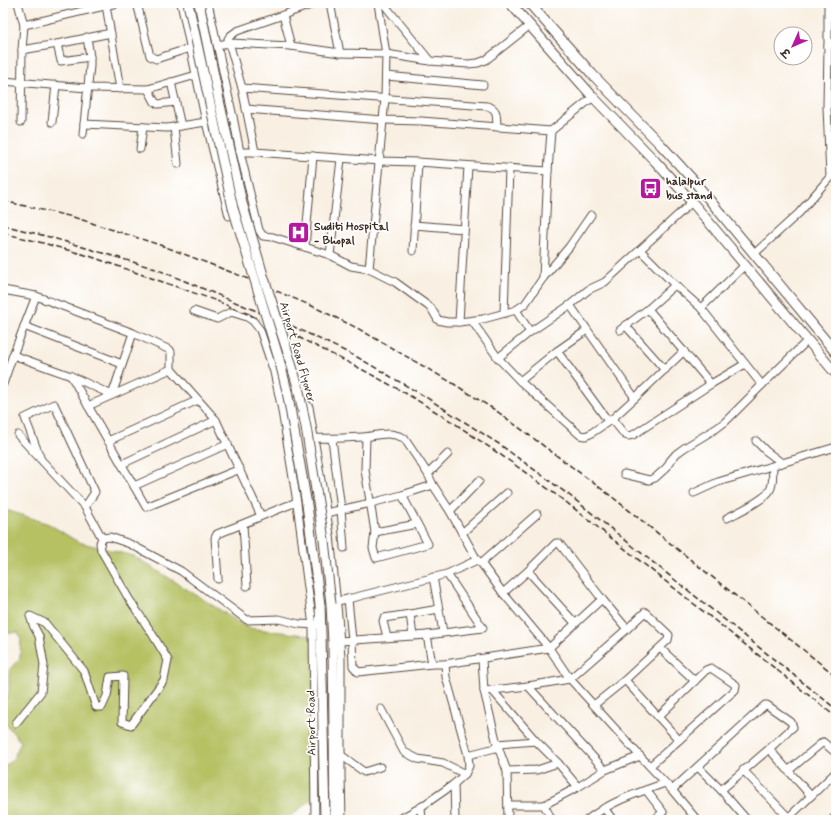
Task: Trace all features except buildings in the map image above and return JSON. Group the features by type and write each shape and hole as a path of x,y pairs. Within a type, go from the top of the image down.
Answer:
{"main road":[{"name":"Airport Road Flyover","path":"188,3 234,208 287,391 307,505 320,605 317,625"},
{"name":"Airport Road Flyover","path":"199,3 242,203 298,387 306,427 334,602 333,643 338,713 335,820"},
{"path":"510,3 593,97 655,161 692,202 836,374"},
{"path":"529,4 592,74 693,180 836,353"},
{"name":"Airport Road","path":"317,625 325,820"}],"street":[{"path":"18,3 24,25 22,50 21,122"},
{"path":"24,25 102,5 117,3"},
{"path":"136,3 150,56 156,58 190,48"},
{"path":"181,3 206,122 229,216"},
{"path":"208,3 240,152 259,230 263,236 274,237 330,255 351,266 369,269 395,282 431,308 438,320 459,322 483,320 516,310 525,304 543,278 569,247 592,215"},
{"path":"255,152 242,88 228,39 237,31 316,3"},
{"path":"330,3 340,53"},
{"path":"369,269 380,161 386,76 386,54 378,3"},
{"path":"383,3 430,62"},
{"path":"754,254 799,213 830,177 827,107 828,3"},
{"path":"102,5 111,33 120,89"},
{"path":"283,15 291,46"},
{"path":"217,45 229,43 291,46 340,53 386,54 430,62 468,64 486,60 529,26"},
{"path":"22,50 111,33"},
{"path":"83,134 90,66 87,38"},
{"path":"828,46 836,40"},
{"path":"58,44 61,62 90,57"},
{"path":"3,81 87,88 148,89 196,75"},
{"path":"386,76 483,85"},
{"path":"171,82 176,102 178,126 178,164"},
{"path":"52,122 56,85"},
{"path":"242,88 487,106 493,107 496,111 497,127"},
{"path":"148,89 155,102 158,104 176,102"},
{"path":"246,109 551,132 593,97"},
{"path":"84,124 167,128 233,117"},
{"path":"140,149 143,127"},
{"path":"543,278 551,132"},
{"path":"240,152 548,171"},
{"path":"305,247 313,156"},
{"path":"330,255 341,159"},
{"path":"413,251 418,162"},
{"path":"459,322 468,166"},
{"path":"504,313 509,168"},
{"path":"498,358 530,332 570,305 588,290 605,282 692,202"},
{"path":"414,225 464,229"},
{"path":"640,250 675,285 701,308 762,385"},
{"path":"701,308 746,265"},
{"path":"665,370 622,328 648,309 675,285"},
{"path":"3,290 36,296 133,333 170,350 172,369 216,420 261,516"},
{"path":"3,384 36,296"},
{"path":"570,305 635,398"},
{"path":"648,309 711,384"},
{"path":"516,310 530,332"},
{"path":"194,311 217,319 231,312 247,317 257,326 262,334 274,372 281,405 317,625 315,820"},
{"path":"472,321 498,358 520,381 580,435 585,436 610,420 684,351"},
{"path":"24,326 122,364"},
{"path":"520,381 557,351 587,330"},
{"path":"112,395 133,333"},
{"path":"624,474 649,480 655,478 667,467 676,454 725,422 808,340"},
{"path":"557,351 610,420 622,433 628,436 633,435 711,384 745,364"},
{"path":"13,355 71,376 112,395"},
{"path":"88,406 172,369"},
{"path":"71,376 146,508 240,470"},
{"path":"108,441 198,400"},
{"path":"281,405 285,401 303,401 309,407 330,535 334,602 341,658 338,713 341,755 342,820"},
{"path":"42,460 25,418 54,404 95,492 85,507"},
{"path":"122,464 216,420"},
{"path":"314,438 332,439 366,437 384,433 398,435 404,438 428,474 433,485 479,561 503,593 549,648 570,679 672,790 697,820"},
{"path":"16,723 41,692 44,665 39,636 30,616 45,623 84,671 96,707 102,707 107,696 110,676 123,676 122,722 131,725 164,680 168,660 128,599 101,550 100,543 102,538 85,507 18,435"},
{"path":"366,437 365,470 375,532 373,548 376,558 428,544 402,495"},
{"path":"332,439 341,509 344,548"},
{"path":"756,441 782,463"},
{"path":"134,486 228,444"},
{"path":"694,493 718,482 836,447"},
{"path":"428,474 448,454"},
{"path":"727,518 754,503 766,494 772,483 774,466"},
{"path":"450,511 479,481"},
{"path":"326,512 371,503 433,485"},
{"path":"462,533 507,493"},
{"path":"218,579 216,536 218,534 297,502"},
{"path":"334,602 446,574 479,561 538,514"},
{"path":"375,532 417,524"},
{"path":"243,525 247,586"},
{"path":"102,538 110,537 130,544 181,571 247,620 279,619 299,624 317,625"},
{"path":"503,593 556,543 559,544 627,629"},
{"path":"528,571 575,623"},
{"path":"340,641 427,635 483,628 446,574"},
{"path":"433,577 443,632"},
{"path":"348,599 352,640 352,666 358,672 445,664 549,648 602,599"},
{"path":"387,637 383,621 384,618 439,609"},
{"path":"484,691 570,679 645,612 670,635 668,640 625,680 594,705"},
{"path":"410,614 413,636"},
{"path":"427,635 432,664"},
{"path":"660,648 695,681"},
{"path":"482,659 484,691 498,745 507,771 508,820"},
{"path":"398,820 421,807 454,784 465,774 469,766 468,755 446,677 445,664"},
{"path":"650,766 735,690 736,685 710,668 706,670 658,717"},
{"path":"625,680 679,740"},
{"path":"528,686 605,770"},
{"path":"492,690 578,787"},
{"path":"672,790 765,705 791,722 793,726 769,749 721,790"},
{"path":"381,709 404,752 418,759 443,763 465,774"},
{"path":"468,755 498,745 536,741"},
{"path":"788,771 823,742 836,753"},
{"path":"769,749 811,796"},
{"path":"341,755 364,772 380,767"},
{"path":"508,804 544,806 605,770 640,756"},
{"path":"507,771 537,770 558,763"},
{"path":"698,767 721,790 747,820"},
{"path":"743,770 788,819 836,772"},
{"path":"454,784 455,820"},
{"path":"587,820 604,808 620,800 665,784"},
{"path":"646,790 663,812 654,820"},
{"path":"544,806 552,820"},
{"path":"421,807 422,820"},
{"path":"604,808 613,820"},
{"path":"832,820 836,816"}],"green space":[{"path":"3,509 49,524 78,542 134,556 248,628 313,636 312,799 286,820 3,820 3,768 13,759 21,742 5,723 3,723 3,701 6,700 9,691 9,670 20,658 21,640 18,632 3,634"}],"railway":[{"path":"3,201 73,217 163,246 241,276 312,306 357,328 454,384 498,412 611,496 836,676"},
{"path":"3,225 53,238 156,269 290,325 357,357 424,396 499,444 569,495 836,709"},
{"path":"3,233 89,256 217,301 259,319"},
{"path":"298,337 407,394 454,423 511,462 566,502 836,717"}],"place":[{"name":"halalpur bus stand","path":"650,188"},
{"name":"Suditi Hospital - Bhopal","path":"299,233"}]}
